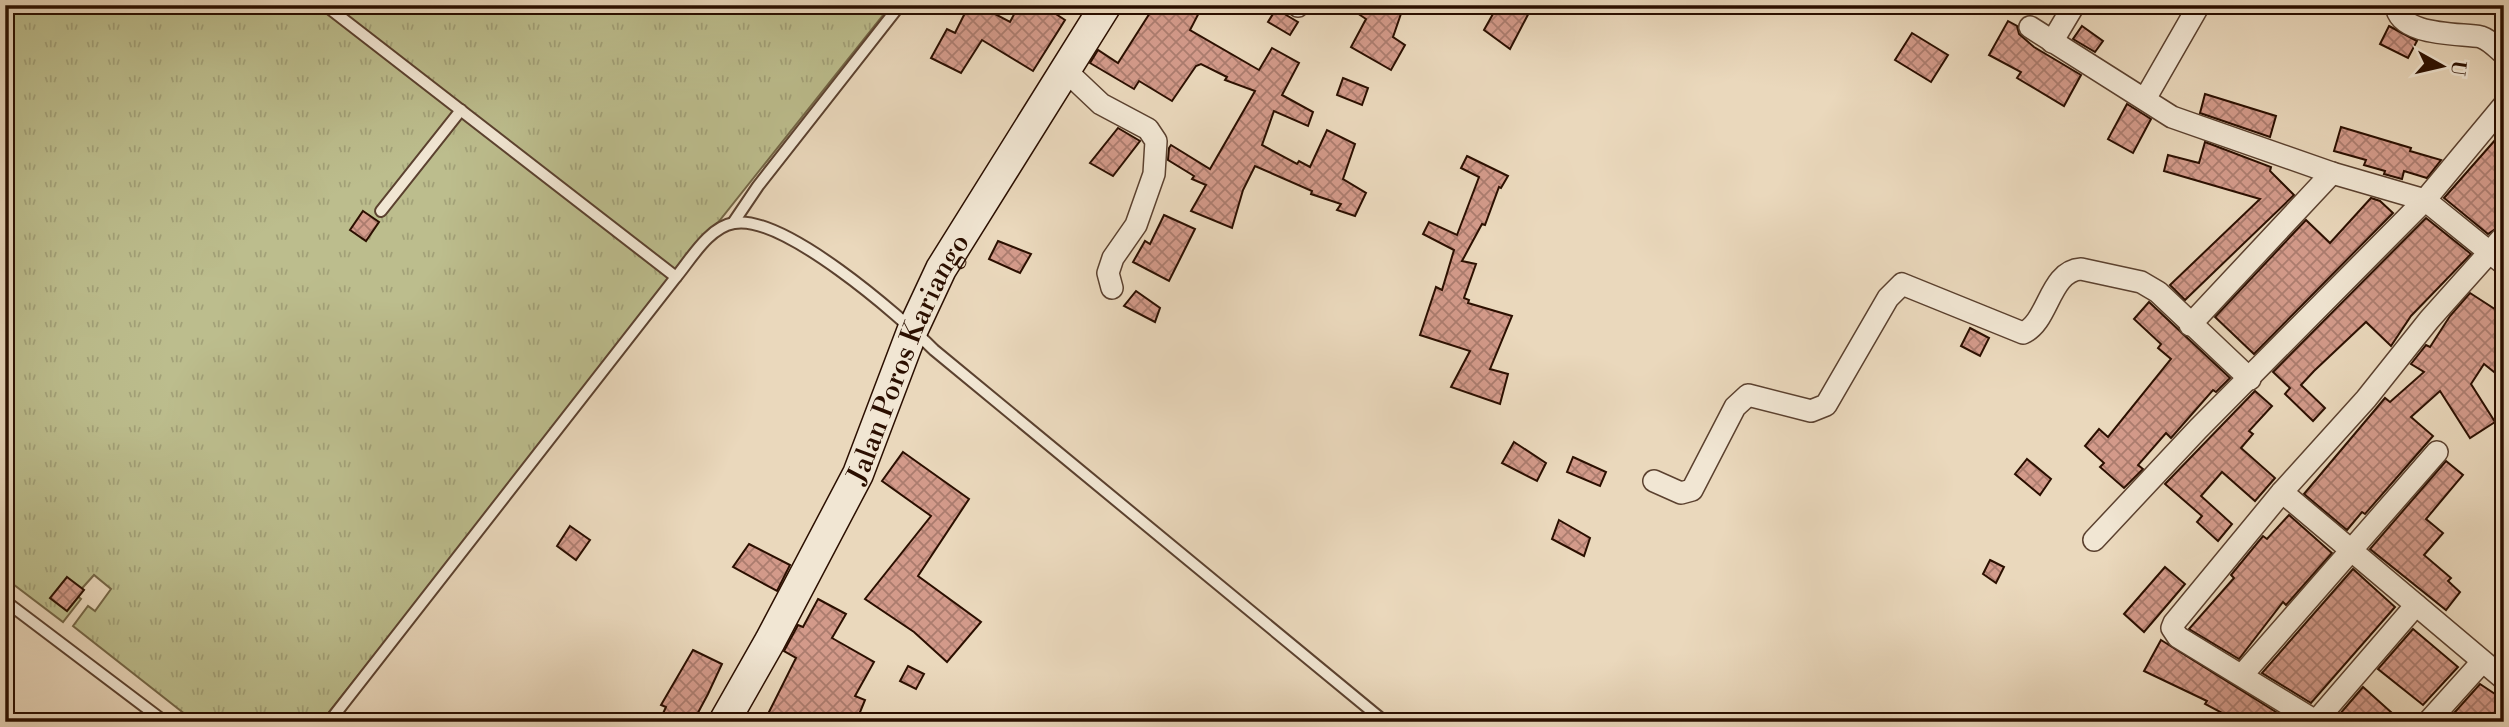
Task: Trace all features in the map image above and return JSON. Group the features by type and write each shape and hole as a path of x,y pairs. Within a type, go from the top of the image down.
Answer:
{"main road":[{"name":"Jalan Poros Kariango","path":"723,722 770,641 858,474 913,329 941,269 1106,5"}],"street":[{"path":"2052,42 2074,5"},
{"path":"2145,99 2199,5"},
{"path":"2396,5 2400,16 2421,28 2439,35 2481,37 2504,54"},
{"path":"2030,27 2172,117 2332,173 2425,200 2496,258"},
{"path":"1065,70 1101,104 1148,128 1156,141 1154,174 1136,225 1112,258 1108,273 1112,288"},
{"path":"2094,540 2425,200 2504,105"},
{"path":"2190,325 2332,173"},
{"path":"2416,605 2316,722 2290,714 2243,674 2178,637 2173,626 2282,492 2496,258 2504,236"},
{"path":"1654,481 1681,494 1692,490 1735,407 1748,395 1811,411 1826,405 1898,285 1909,285 2022,333 2031,328 2067,273 2081,269 2148,286 2250,379"},
{"path":"2243,674 2437,452"},
{"path":"2282,492 2504,679"},
{"path":"2428,722 2482,662"}],"lane":[{"path":"325,5 676,277"},
{"path":"329,722 676,277 712,234 733,223 758,186 900,5"},
{"path":"381,211 461,110"},
{"path":"733,223 758,224 786,235 827,262 913,329 934,350 1385,722"},
{"path":"5,601 165,722"}],"green space":[{"path":"5,5 891,5 321,722 195,722 73,626 88,606 95,611 111,589 94,575 76,595 81,599 63,622 5,578"}],"building":[{"path":"969,5 978,5 1010,22 1019,5 1042,5 1065,20 1033,71 982,40 961,73 931,58 947,29 955,33"},
{"path":"1155,5 1203,5 1190,30 1259,70 1272,48 1299,63 1282,95 1313,112 1308,126 1274,111 1262,145 1297,164 1299,161 1310,167 1327,130 1355,144 1343,179 1366,193 1355,216 1337,210 1341,204 1311,194 1312,191 1255,166 1243,190 1232,228 1191,211 1206,185 1192,179 1194,176 1168,160 1169,148 1171,145 1210,169 1255,91 1225,80 1227,77 1201,64 1196,66 1172,101 1139,81 1134,89 1090,63 1098,50 1118,63"},
{"path":"1345,5 1404,5 1393,37 1405,45 1391,70 1351,47 1366,19"},
{"path":"1498,5 1533,5 1510,49 1484,30"},
{"path":"1276,9 1298,22 1290,35 1268,22"},
{"path":"2008,21 2017,26 2019,34 2034,47 2081,75 2064,106 2017,78 2021,72 1989,55"},
{"path":"2082,26 2103,41 2095,52 2073,39"},
{"path":"2389,26 2417,41 2408,58 2380,44"},
{"path":"1912,33 1948,55 1931,82 1895,60"},
{"path":"1343,78 1368,88 1362,105 1337,95"},
{"path":"2205,94 2276,116 2270,137 2200,113"},
{"path":"2127,104 2151,119 2133,153 2108,139"},
{"path":"2341,127 2441,160 2427,178 2404,171 2402,179 2384,174 2385,171 2364,165 2366,160 2334,151"},
{"path":"1118,128 1140,141 1113,176 1090,163"},
{"path":"2504,130 2504,223 2488,234 2444,198"},
{"path":"2205,142 2271,167 2270,171 2294,195 2185,300 2170,285 2260,199 2164,171 2168,155 2199,163"},
{"path":"1467,156 1508,176 1501,188 1499,187 1485,225 1482,224 1462,261 1476,264 1464,298 1469,300 1468,303 1512,316 1490,369 1508,374 1500,404 1451,387 1470,351 1420,335 1436,287 1442,290 1454,250 1423,234 1429,222 1457,235 1479,177 1461,168"},
{"path":"2371,198 2380,201 2393,213 2254,354 2215,317 2306,220 2330,243"},
{"path":"363,211 379,222 366,241 350,230"},
{"path":"1164,215 1195,229 1169,281 1133,262 1145,241 1150,244"},
{"path":"2426,218 2471,254 2411,316 2391,346 2366,322 2314,371 2301,385 2325,408 2313,421 2285,394 2290,388 2273,372"},
{"path":"998,241 1031,254 1020,273 989,259"},
{"path":"1136,291 1160,308 1155,322 1124,306"},
{"path":"2470,293 2504,315 2504,380 2484,364 2471,384 2495,422 2470,438 2440,391 2411,417 2433,436 2365,514 2362,512 2347,530 2304,494 2385,398 2390,402 2424,372 2411,364 2426,345 2430,347 2450,316"},
{"path":"2149,302 2230,378 2216,392 2213,390 2171,438 2166,433 2138,465 2143,469 2124,488 2100,467 2104,463 2085,446 2099,429 2108,437 2171,359 2158,348 2161,344 2134,319"},
{"path":"1970,328 1989,338 1980,356 1961,346"},
{"path":"2255,391 2272,406 2249,431 2253,434 2241,448 2275,478 2255,501 2222,472 2201,496 2232,524 2218,541 2197,522 2202,516 2165,484"},
{"path":"1514,442 1546,463 1537,481 1502,463"},
{"path":"903,452 969,499 918,576 981,622 947,662 914,632 865,599 931,516 882,481"},
{"path":"1573,457 1606,472 1600,486 1567,472"},
{"path":"2027,459 2051,479 2040,495 2015,474"},
{"path":"2446,461 2463,475 2426,519 2443,533 2424,555 2451,578 2448,581 2460,592 2446,610 2370,549"},
{"path":"2289,515 2332,553 2286,605 2283,602 2239,659 2189,629 2234,578 2231,575 2263,536 2267,539"},
{"path":"1559,520 1590,538 1584,556 1552,539"},
{"path":"570,526 590,540 576,560 557,546"},
{"path":"749,544 790,565 777,591 733,567"},
{"path":"1990,560 2004,567 1996,583 1983,574"},
{"path":"2165,567 2185,584 2144,632 2124,614"},
{"path":"2353,569 2395,607 2311,703 2262,673"},
{"path":"67,577 84,590 67,611 50,598"},
{"path":"818,599 846,614 832,638 874,662 855,696 865,700 856,722 764,722 796,658 784,651 798,625 803,627"},
{"path":"2413,629 2458,667 2423,705 2378,669"},
{"path":"2161,640 2276,712 2271,722 2239,722 2205,704 2207,701 2144,671"},
{"path":"693,650 722,664 708,694 693,722 659,722 666,707 661,705"},
{"path":"908,666 924,674 916,689 900,681"},
{"path":"2480,684 2504,700 2504,722 2446,722"},
{"path":"2363,687 2402,722 2333,722"}]}
